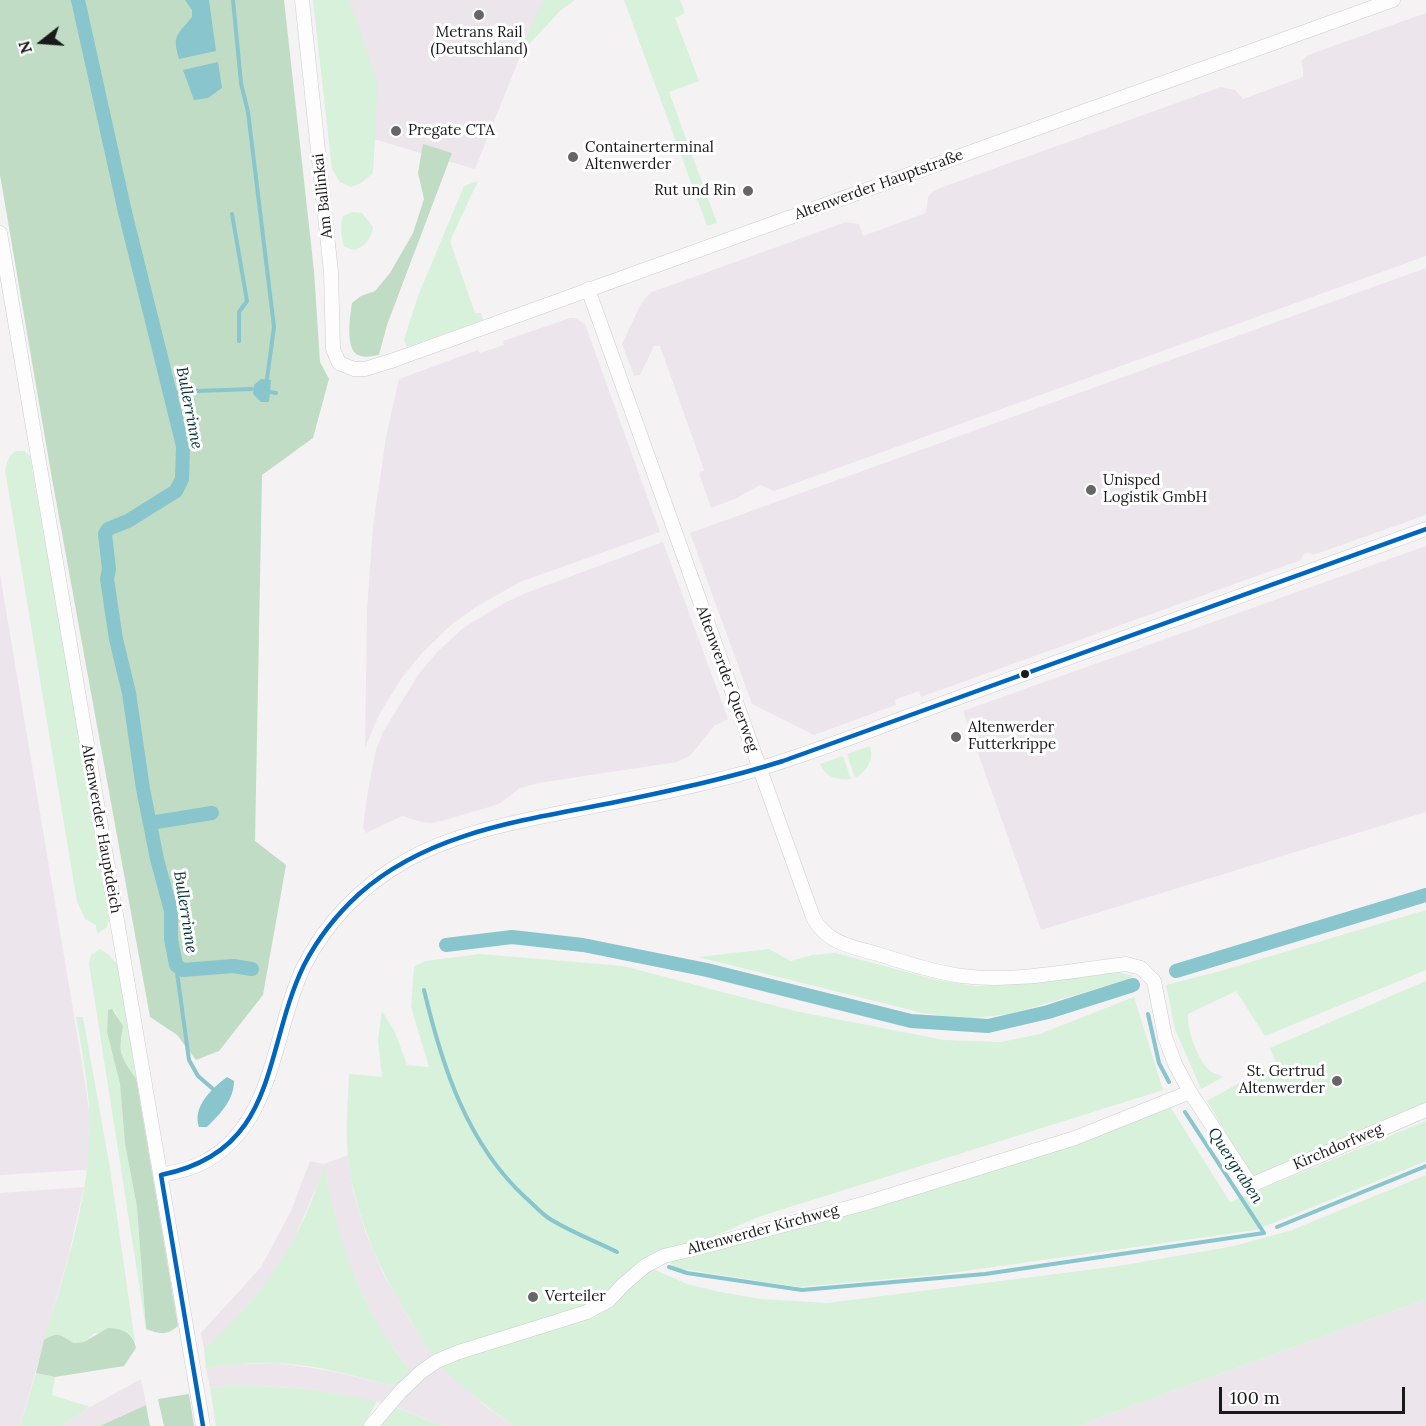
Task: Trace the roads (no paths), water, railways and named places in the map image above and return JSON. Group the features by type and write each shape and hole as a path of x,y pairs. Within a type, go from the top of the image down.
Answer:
{"street":[{"name":"Am Ballinkai","path":"302,0 331,272 333,349 336,359 343,366 365,369"},
{"name":"Altenwerder Hauptstraße","path":"365,369 1393,0"},
{"name":"Altenwerder Hauptdeich","path":"0,232 203,1426"},
{"name":"Altenwerder Querweg","path":"588,289 813,917 827,935 839,942 933,971 961,976 1020,977 1126,964 1141,968 1154,981 1170,1052 1190,1092 1251,1185"},
{"path":"161,1175 193,1167 214,1156 230,1143 248,1121 264,1086 300,976 324,934 349,903 369,885 418,855 471,834 759,768 1426,529"},
{"name":"Altenwerder Kirchweg","path":"371,1426 400,1392 421,1372 437,1361 587,1312 609,1300 638,1272 664,1256 866,1203 1075,1138 1190,1092"},
{"name":"Kirchdorfweg","path":"1251,1185 1426,1110"}],"water":[{"path":"185,0 209,0 216,51 179,59 177,36 192,17 192,10"},
{"path":"218,62 222,88 208,98 194,100 183,70"},
{"path":"261,379 271,380 269,402 261,402 253,394 254,385"},
{"path":"227,1077 234,1081 229,1100 207,1127 199,1127 198,1112 201,1105 210,1092"}],"waterway":[{"name":"Bullerrinne","path":"78,0 125,212 183,446 182,479 176,491 128,521 108,529 105,534 109,569 107,579 116,639 129,693 143,789 157,859 171,911 171,939 176,965 183,970 233,966 252,969"},
{"path":"233,0 241,83 248,112 274,327 267,379"},
{"path":"232,214 247,301 239,312 239,341"},
{"path":"169,392 252,389"},
{"path":"270,392 276,393"},
{"name":"Bullerrinne","path":"150,823 212,813"},
{"path":"1176,971 1426,895"},
{"path":"446,945 512,937 583,945 707,970 911,1021 988,1026 1048,1012 1133,985"},
{"path":"176,965 189,1060 198,1076 213,1089"},
{"path":"424,990 439,1047 460,1102 473,1128 505,1177 547,1217 617,1252"},
{"name":"Quergraben","path":"1148,1014 1159,1063 1169,1082"},
{"path":"669,1267 687,1273 802,1290 985,1274 1264,1233 1185,1112"},
{"path":"1277,1227 1426,1166"}],"place":[{"name":"Metrans Rail (Deutschland)","path":"479,15"},
{"name":"Pregate CTA","path":"396,131"},
{"name":"Containerterminal Altenwerder","path":"573,157"},
{"name":"Rut und Rin","path":"748,191"},
{"name":"Unisped Logistik GmbH","path":"1091,490"},
{"name":"Altenwerder Futterkrippe","path":"956,737"},
{"name":"St. Gertrud Altenwerder","path":"1337,1081"},
{"name":"Verteiler","path":"533,1297"}]}
